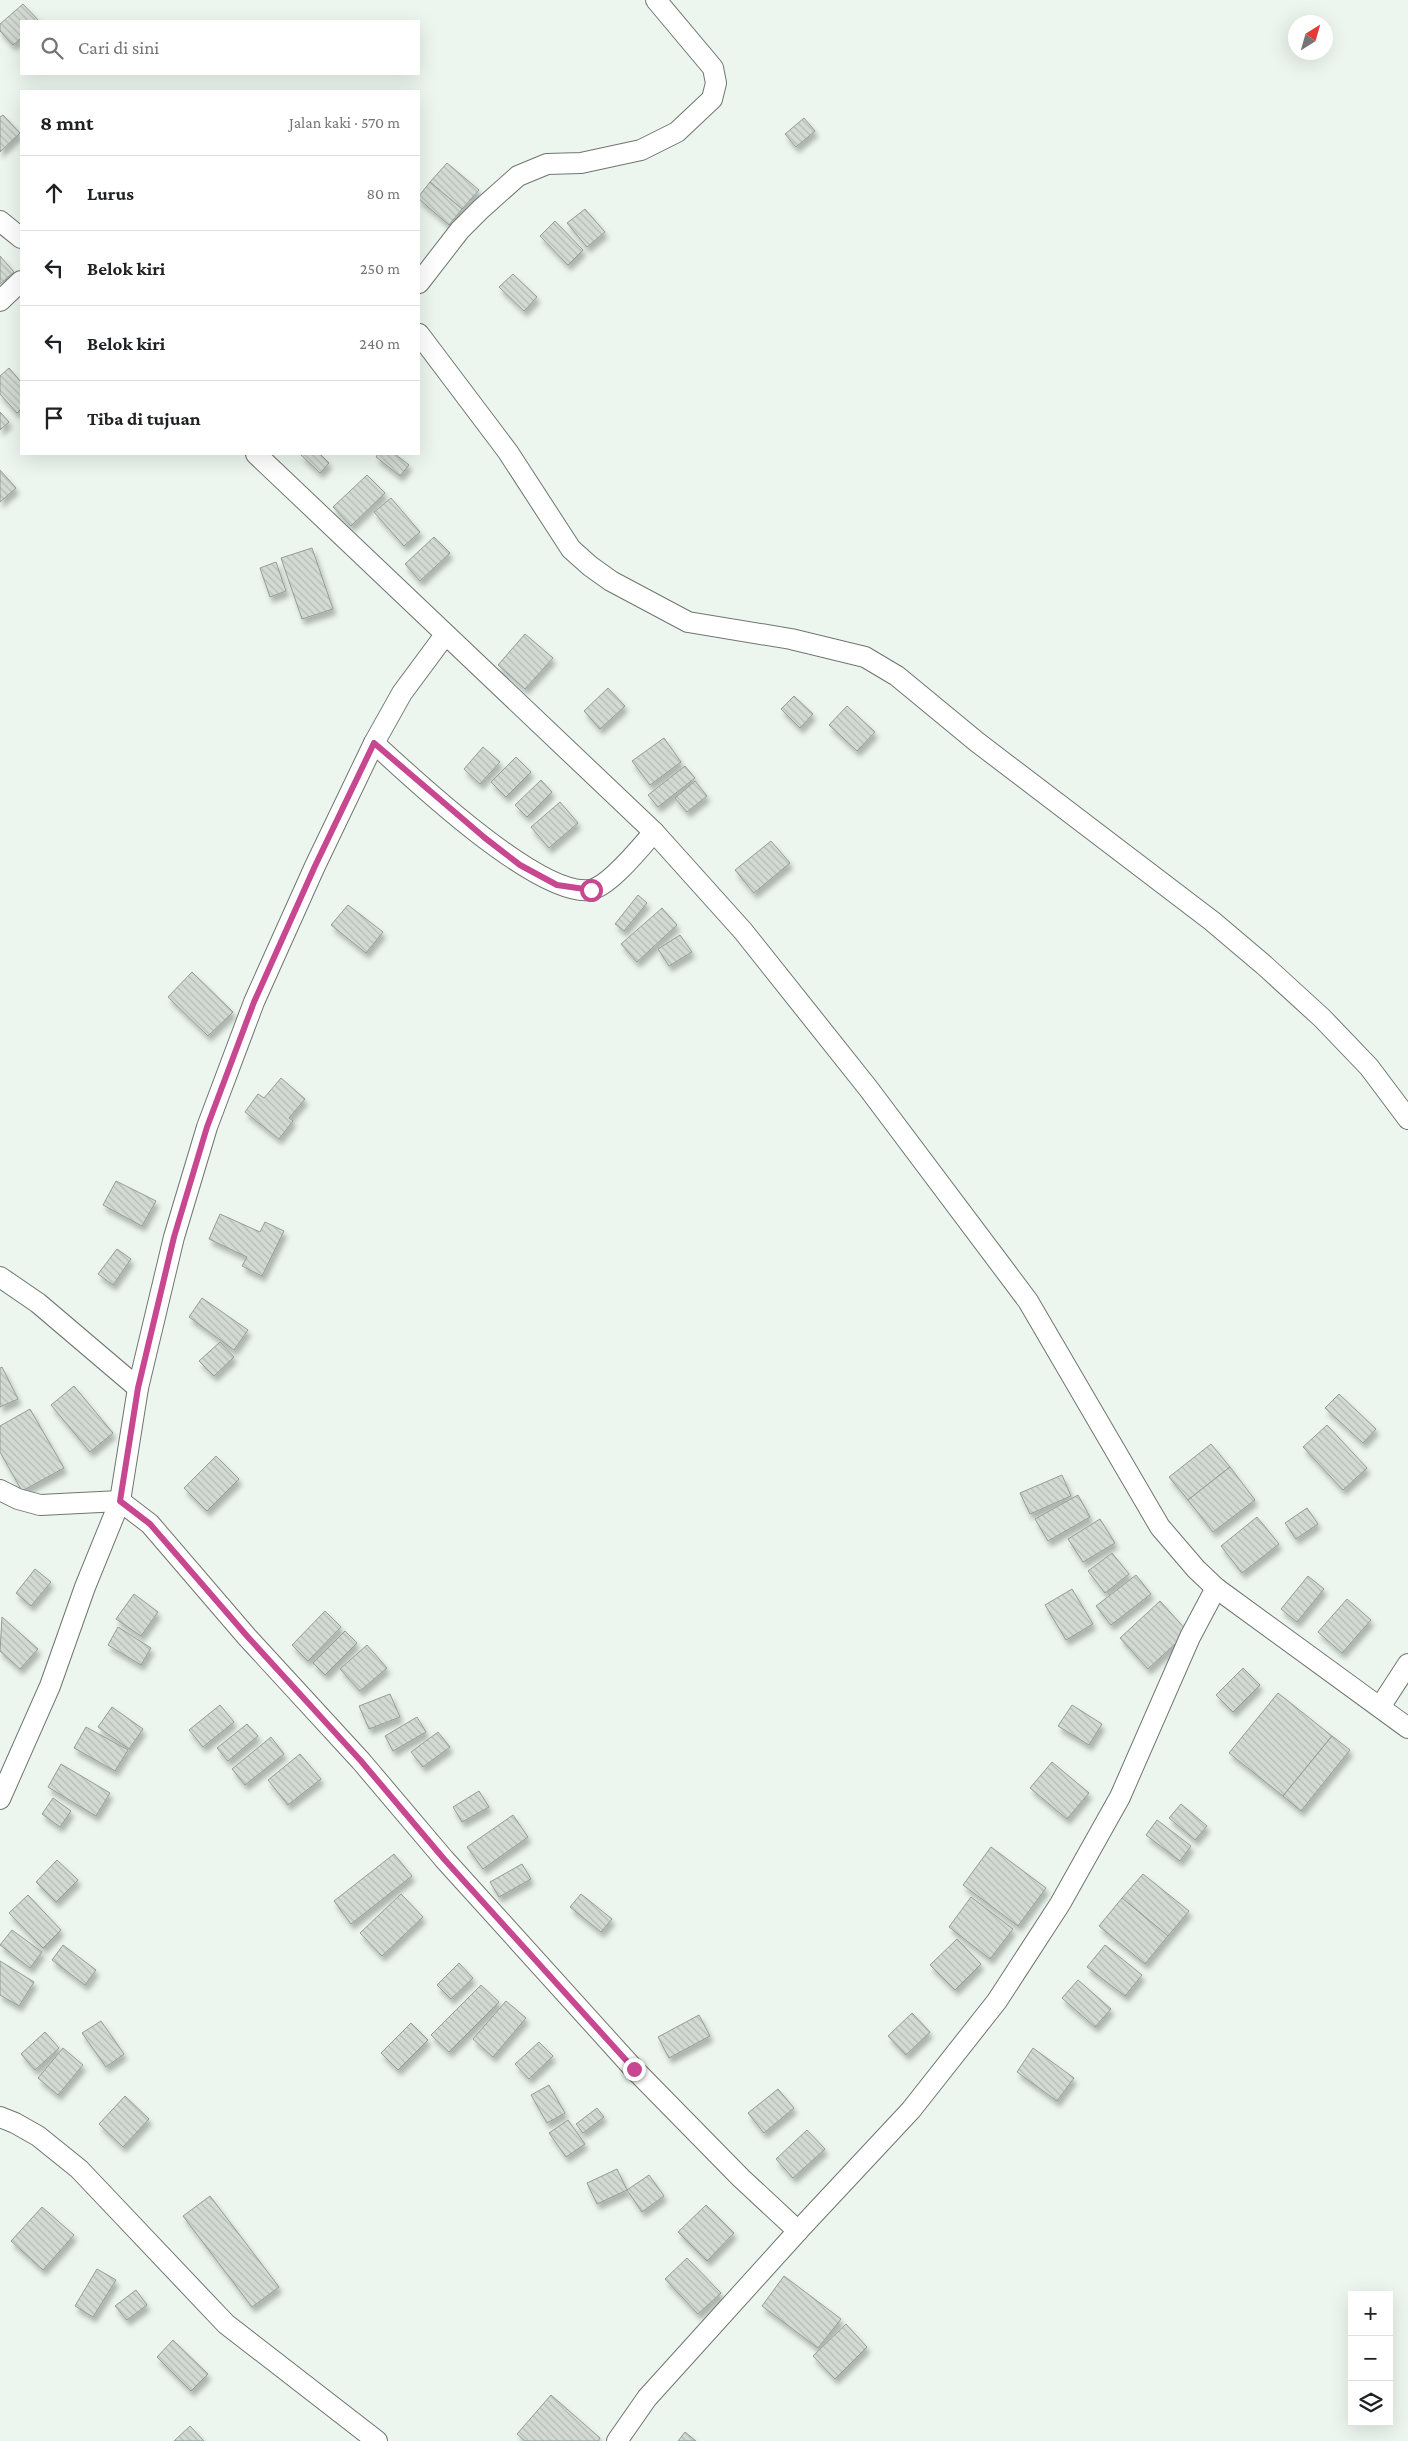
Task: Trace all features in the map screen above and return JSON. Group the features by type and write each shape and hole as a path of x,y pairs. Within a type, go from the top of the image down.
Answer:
{"street":[{"path":"420,282 460,230 518,176 547,164 582,163 641,150 677,132 712,99 716,83 713,68 656,0"},
{"path":"0,221 20,237"},
{"path":"0,301 20,283"},
{"path":"420,335 508,452 571,549 590,566 611,581 688,622 791,639 865,657 897,676 977,742 1212,921 1264,965 1322,1018 1369,1067 1408,1119"},
{"path":"257,455 654,832 707,888 743,931 954,1200 1028,1301 1160,1526 1216,1588 1408,1728"},
{"path":"0,1799 50,1686 85,1587 120,1501 138,1388 174,1237 207,1127 254,1002 315,866 374,743 402,693 445,635"},
{"path":"374,743 485,838 520,865 557,885 591,890 615,875 654,832"},
{"path":"0,1277 38,1304 138,1388"},
{"path":"0,1490 18,1500 40,1505 120,1501 150,1524 247,1636 361,1761 444,1859 634,2069 741,2178 798,2231"},
{"path":"617,2441 648,2398 798,2231 911,2110 997,2000 1060,1904 1120,1798 1190,1637 1216,1588"},
{"path":"1380,1707 1408,1664"},
{"path":"0,2117 16,2123 38,2136 79,2169 226,2324 377,2441"}],"building":[{"path":"23,4 38,20 20,20 20,39 13,45 0,31 0,24"},
{"path":"3,115 20,133 0,152 0,117"},
{"path":"804,118 815,131 796,147 785,134"},
{"path":"447,163 479,190 462,209 430,182"},
{"path":"430,182 462,209 449,225 420,200 420,195"},
{"path":"585,209 605,232 587,247 567,223"},
{"path":"555,221 583,250 568,265 540,236"},
{"path":"0,256 14,272 0,284"},
{"path":"513,274 537,297 524,311 499,287"},
{"path":"9,368 20,381 20,410 17,413 0,394 0,376"},
{"path":"0,412 9,422 0,430"},
{"path":"301,455 321,455 329,463 320,473"},
{"path":"377,455 396,455 409,465 400,476 376,457"},
{"path":"0,470 16,488 0,502"},
{"path":"367,475 385,493 351,526 333,507"},
{"path":"391,498 420,532 404,546 374,512"},
{"path":"434,537 450,553 420,581 405,564"},
{"path":"312,548 333,609 302,619 281,558"},
{"path":"276,562 286,591 270,597 260,568"},
{"path":"525,634 553,658 525,689 498,665"},
{"path":"608,688 625,706 600,729 584,711"},
{"path":"794,696 813,714 800,728 781,709"},
{"path":"847,706 875,732 857,751 829,725"},
{"path":"664,738 681,762 650,785 632,761"},
{"path":"483,747 500,762 480,784 464,769"},
{"path":"516,757 531,772 506,797 491,782"},
{"path":"685,766 695,778 658,807 648,795"},
{"path":"541,780 552,792 527,817 515,805"},
{"path":"695,781 707,796 687,812 675,798"},
{"path":"560,802 578,823 549,848 531,827"},
{"path":"771,841 790,863 754,893 735,870"},
{"path":"638,895 647,903 624,931 615,924"},
{"path":"348,905 383,932 366,953 331,925"},
{"path":"662,908 677,925 637,962 621,944"},
{"path":"680,935 692,952 669,966 658,949"},
{"path":"192,972 233,1012 208,1036 168,997"},
{"path":"281,1078 305,1099 289,1118 293,1121 279,1139 245,1112 258,1094 264,1098"},
{"path":"116,1181 156,1201 142,1226 103,1205"},
{"path":"220,1214 260,1232 265,1222 284,1231 262,1276 242,1266 247,1257 209,1239"},
{"path":"117,1249 131,1259 113,1285 98,1274"},
{"path":"202,1298 248,1330 234,1350 189,1317"},
{"path":"220,1342 234,1357 214,1376 199,1361"},
{"path":"2,1367 18,1399 0,1407 0,1368"},
{"path":"74,1386 113,1433 90,1452 51,1405"},
{"path":"1339,1394 1376,1429 1363,1443 1325,1408"},
{"path":"30,1409 64,1468 22,1491 0,1452 0,1426"},
{"path":"1327,1425 1367,1468 1343,1490 1303,1447"},
{"path":"1211,1444 1230,1467 1188,1500 1169,1477"},
{"path":"216,1456 239,1479 207,1511 184,1488"},
{"path":"1230,1467 1255,1500 1213,1532 1188,1500"},
{"path":"1062,1475 1071,1496 1030,1514 1020,1493"},
{"path":"1078,1495 1090,1517 1048,1541 1035,1519"},
{"path":"1307,1508 1318,1524 1296,1539 1285,1523"},
{"path":"1257,1517 1279,1544 1242,1573 1221,1546"},
{"path":"1100,1519 1115,1543 1083,1562 1068,1539"},
{"path":"1112,1553 1129,1574 1105,1593 1088,1571"},
{"path":"35,1569 51,1582 31,1606 16,1593"},
{"path":"1136,1575 1151,1594 1111,1625 1096,1606"},
{"path":"1308,1576 1324,1589 1297,1622 1281,1609"},
{"path":"1072,1589 1093,1624 1066,1640 1045,1605"},
{"path":"134,1594 158,1612 141,1636 116,1619"},
{"path":"1347,1599 1371,1620 1342,1653 1318,1632"},
{"path":"1160,1601 1188,1632 1148,1669 1120,1638"},
{"path":"325,1611 341,1627 308,1661 292,1645"},
{"path":"2,1617 38,1649 20,1669 0,1651"},
{"path":"118,1627 151,1648 141,1665 108,1645"},
{"path":"345,1631 357,1643 325,1675 313,1663"},
{"path":"367,1645 387,1668 360,1691 340,1669"},
{"path":"1243,1668 1260,1685 1233,1712 1216,1695"},
{"path":"1278,1693 1332,1736 1283,1796 1229,1753"},
{"path":"390,1694 400,1717 369,1729 359,1706"},
{"path":"220,1705 234,1722 203,1747 189,1730"},
{"path":"1072,1705 1102,1724 1089,1745 1058,1726"},
{"path":"112,1707 143,1729 129,1749 98,1727"},
{"path":"417,1717 426,1732 393,1751 385,1736"},
{"path":"247,1724 258,1736 228,1761 217,1748"},
{"path":"86,1727 128,1750 115,1771 74,1748"},
{"path":"438,1732 450,1747 423,1767 411,1752"},
{"path":"1332,1736 1350,1750 1301,1811 1283,1796"},
{"path":"271,1737 284,1754 245,1785 232,1769"},
{"path":"300,1754 321,1779 288,1805 268,1780"},
{"path":"1052,1762 1089,1793 1067,1819 1030,1788"},
{"path":"61,1764 110,1793 96,1816 48,1787"},
{"path":"479,1791 489,1807 462,1822 453,1807"},
{"path":"53,1798 71,1811 60,1827 42,1814"},
{"path":"1181,1804 1207,1826 1195,1840 1169,1818"},
{"path":"513,1815 528,1837 483,1869 467,1847"},
{"path":"1157,1820 1191,1846 1180,1861 1146,1835"},
{"path":"991,1847 1046,1888 1018,1926 963,1885"},
{"path":"394,1854 412,1876 351,1924 334,1901"},
{"path":"57,1860 78,1880 56,1902 36,1882"},
{"path":"522,1864 531,1879 499,1897 490,1882"},
{"path":"1143,1874 1189,1911 1168,1936 1122,1898"},
{"path":"401,1894 423,1917 382,1956 360,1933"},
{"path":"581,1894 612,1919 601,1932 570,1907"},
{"path":"28,1895 61,1930 43,1948 9,1913"},
{"path":"971,1897 1013,1929 990,1959 949,1927"},
{"path":"1122,1898 1168,1936 1145,1964 1099,1926"},
{"path":"12,1930 42,1952 30,1968 0,1945"},
{"path":"957,1939 981,1964 955,1990 930,1965"},
{"path":"63,1945 96,1970 85,1985 52,1960"},
{"path":"1105,1945 1142,1975 1125,1996 1087,1967"},
{"path":"0,1961 34,1982 19,2006 0,1995"},
{"path":"459,1963 473,1978 451,1999 437,1985"},
{"path":"1078,1980 1111,2009 1095,2027 1062,1998"},
{"path":"481,1985 499,2002 449,2052 431,2035"},
{"path":"506,2001 526,2018 493,2057 473,2039"},
{"path":"912,2013 930,2032 906,2055 888,2036"},
{"path":"699,2015 710,2036 669,2058 658,2037"},
{"path":"101,2021 124,2054 106,2067 82,2033"},
{"path":"411,2023 428,2040 398,2070 381,2053"},
{"path":"45,2032 59,2048 35,2070 21,2054"},
{"path":"539,2042 553,2056 529,2079 515,2064"},
{"path":"63,2048 83,2065 58,2095 38,2078"},
{"path":"1033,2048 1074,2078 1057,2101 1017,2072"},
{"path":"549,2085 565,2113 547,2123 531,2095"},
{"path":"778,2089 794,2108 764,2133 748,2113"},
{"path":"125,2096 149,2119 123,2147 99,2124"},
{"path":"597,2108 604,2117 583,2133 576,2124"},
{"path":"568,2120 585,2144 566,2157 549,2133"},
{"path":"807,2130 825,2149 793,2178 776,2159"},
{"path":"617,2169 627,2190 597,2204 587,2183"},
{"path":"649,2175 664,2196 642,2212 627,2190"},
{"path":"210,2196 279,2287 252,2307 183,2216"},
{"path":"706,2205 734,2233 707,2261 678,2232"},
{"path":"42,2207 74,2235 43,2270 11,2241"},
{"path":"687,2258 721,2293 698,2314 665,2279"},
{"path":"97,2269 116,2280 93,2317 75,2306"},
{"path":"784,2276 841,2319 818,2348 762,2306"},
{"path":"136,2290 147,2305 127,2320 115,2306"},
{"path":"846,2324 867,2347 835,2379 813,2356"},
{"path":"173,2340 208,2374 191,2391 157,2357"},
{"path":"551,2395 600,2438 598,2441 525,2441 517,2434"},
{"path":"190,2426 204,2441 174,2441"},
{"path":"685,2432 696,2441 678,2441"}],"route":[{"path":"591,890 557,885 520,865 485,838 374,743 342,807 254,1002 207,1127 174,1237 138,1388 120,1501 138,1512 150,1524 247,1636 361,1761 444,1859 634,2069"}]}
